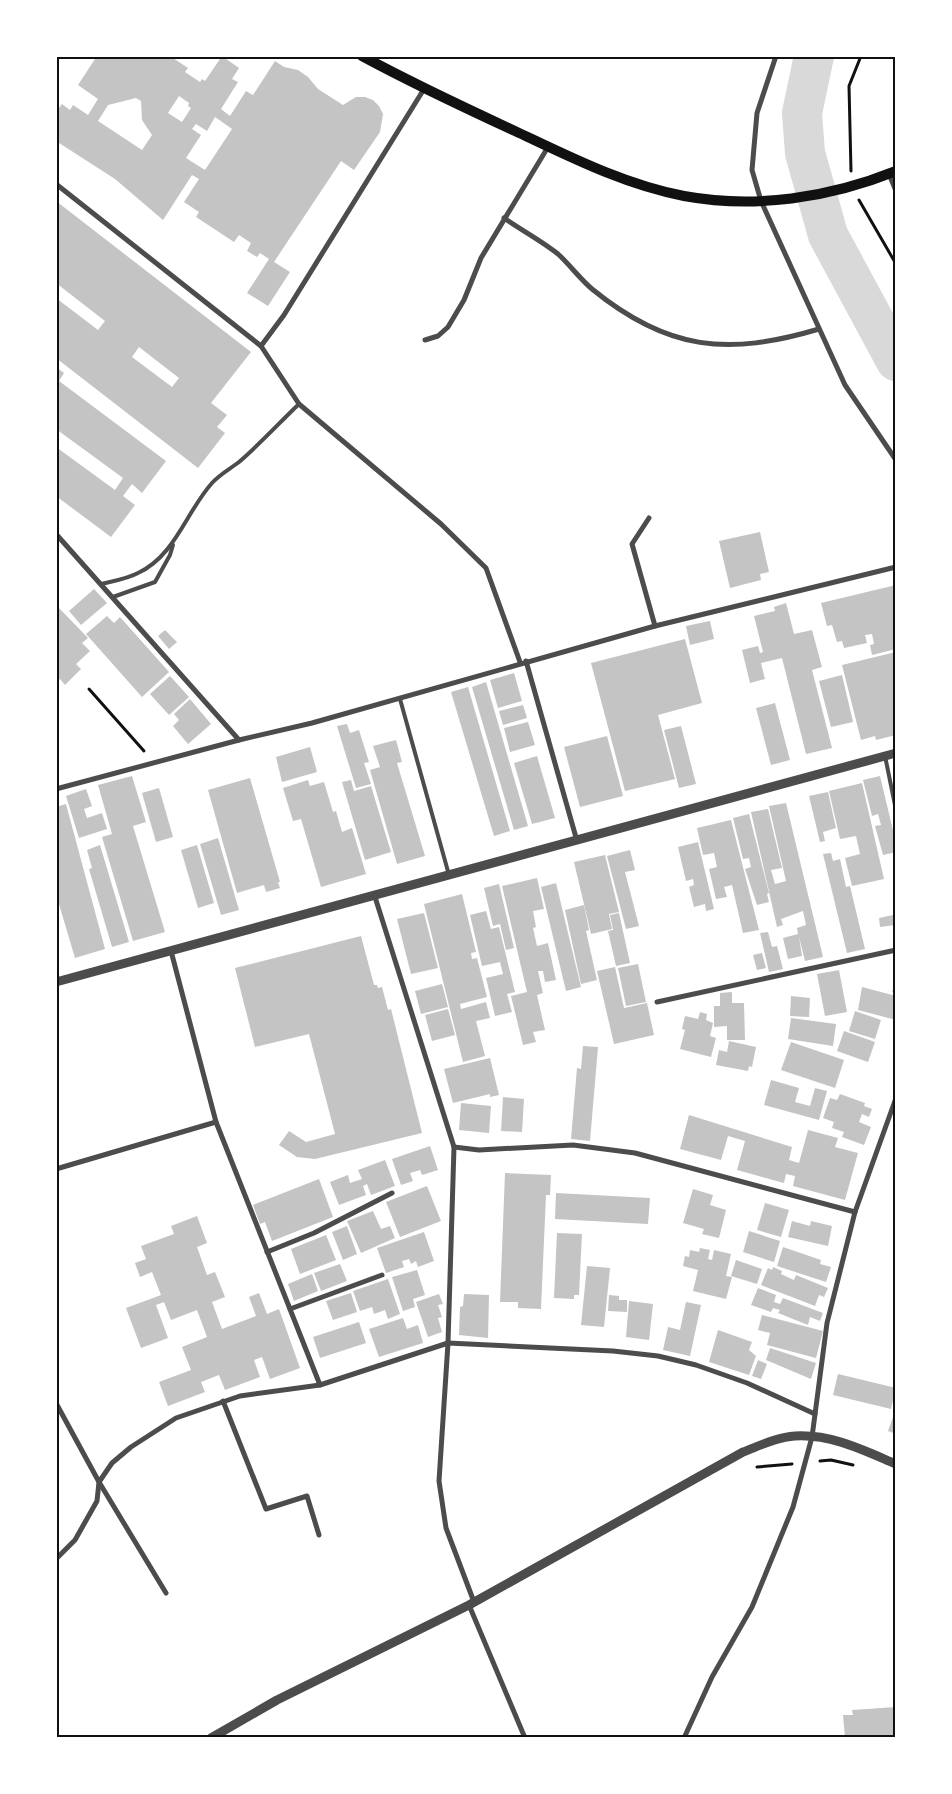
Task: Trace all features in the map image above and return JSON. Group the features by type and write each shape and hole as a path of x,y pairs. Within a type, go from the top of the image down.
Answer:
{"main road":[{"path":"362,56 424,89 548,147 600,170 659,190 717,201 783,200 851,186 892,173"}],"street":[{"path":"776,56 756,113 752,170 761,201 845,385 896,460"},
{"path":"261,346 284,315 424,89"},
{"path":"425,340 438,336 448,327 464,300 481,258 548,147"},
{"path":"892,173 896,190"},
{"path":"56,184 261,346 299,404 441,524 486,568 520,662"},
{"path":"504,218 557,254 592,289 620,309 648,327 678,339 735,346 759,344 819,329"},
{"path":"649,518 632,544 655,626"},
{"path":"56,534 239,740"},
{"path":"56,789 239,740 312,723 400,699 520,662 655,626 896,567"},
{"path":"526,661 577,841"},
{"path":"56,982 375,897 896,753"},
{"path":"375,897 454,1147 448,1343 439,1481 446,1528 472,1604 525,1738"},
{"path":"656,1002 896,950"},
{"path":"171,951 216,1122 320,1385"},
{"path":"684,1738 712,1677 752,1607 793,1507 812,1437 827,1323 855,1212 896,1098"},
{"path":"56,1169 216,1122"},
{"path":"454,1147 478,1150 573,1145 635,1153 855,1212"},
{"path":"267,1252 314,1233 392,1193"},
{"path":"290,1309 382,1275"},
{"path":"56,1559 75,1540 97,1501 99,1482 112,1463 131,1447 176,1418 240,1396 320,1385 448,1343 613,1351 658,1356 696,1365 747,1383 815,1414"},
{"path":"222,1402 266,1510 307,1496 319,1535"},
{"path":"56,1403 99,1482 166,1593"},
{"path":"211,1738 277,1700 472,1604 743,1452 777,1439 794,1436 812,1437 835,1439 896,1464"}],"lane":[{"path":"113,596 155,582 170,555 174,542 199,500 224,471 237,463 299,404"},
{"path":"102,584 138,573 149,567 174,542"},
{"path":"400,699 450,876"},
{"path":"885,756 896,810"}],"path":[{"path":"861,56 850,86 851,186 896,264"},
{"path":"89,689 144,750 147,758"},
{"path":"757,1467 805,1464 831,1460 860,1466"}],"building":[{"path":"97,56 170,56 188,68 185,72 200,82 202,79 205,81 222,56 239,68 232,79 238,82 221,109 230,116 246,91 253,95 275,61 284,67 298,70 308,77 318,89 343,105 356,97 365,97 373,100 383,114 380,132 354,170 341,161 274,262 290,272 268,306 247,293 269,259 260,253 257,257 247,251 251,243 239,235 234,242 196,217 199,212 184,202 199,179 192,175 163,220 115,179 56,141 56,112 62,104 70,110 73,105 88,115 98,99 78,85","holes":["179,96 189,103 188,106 191,108 182,122 168,113","136,98 141,101 142,120 152,135 142,150 98,121 108,105","215,117 232,129 205,170 186,158 201,135 192,129 196,124 207,131"]},
{"path":"56,201 251,352 211,403 227,415 217,427 225,433 198,468 56,358 56,298 98,330 105,321 56,283","holes":["139,347 179,378 172,387 132,357"]},
{"path":"56,367 64,373 59,381 166,461 142,493 132,484 123,496 135,505 111,537 56,496 56,447 115,490 123,478 56,429"},
{"path":"760,532 769,572 760,574 761,580 730,588 719,541"},
{"path":"896,585 896,649 872,655 870,645 874,644 872,634 865,635 867,643 844,648 842,641 837,642 832,625 827,626 821,603"},
{"path":"94,589 107,603 81,625 69,611"},
{"path":"786,603 794,634 812,630 822,667 812,670 832,748 806,754 782,658 761,663 765,679 750,683 742,650 758,646 760,653 763,652 754,616 775,611 774,607"},
{"path":"58,607 88,638 82,643 90,651 76,664 81,669 65,685 60,679 56,682"},
{"path":"107,616 114,623 120,617 169,672 142,697 86,634"},
{"path":"710,621 714,639 690,645 686,626"},
{"path":"165,630 177,642 169,649 158,636"},
{"path":"685,639 702,703 658,715 675,779 625,791 591,663"},
{"path":"896,652 896,735 876,740 875,736 861,740 842,665"},
{"path":"514,673 522,701 498,708 490,680"},
{"path":"842,675 853,722 831,727 819,681"},
{"path":"170,676 189,697 169,715 150,694"},
{"path":"486,682 528,826 514,830 472,687"},
{"path":"468,687 510,831 494,836 451,692"},
{"path":"190,699 211,724 188,744 173,726 179,720 174,714"},
{"path":"775,703 790,760 771,765 756,708"},
{"path":"523,705 527,718 503,725 499,711"},
{"path":"528,722 535,745 510,752 504,728"},
{"path":"347,724 350,733 359,730 369,762 364,763 371,784 356,788 337,726"},
{"path":"681,726 696,784 679,788 664,730"},
{"path":"607,736 623,796 580,807 564,747"},
{"path":"396,740 402,762 397,763 425,856 397,864 370,770 380,767 373,746"},
{"path":"310,747 317,772 282,782 276,757"},
{"path":"537,756 555,818 532,824 514,763"},
{"path":"132,776 146,822 133,826 165,932 133,941 102,837 112,834 98,785"},
{"path":"880,776 896,843 896,852 883,855 875,826 881,825 878,814 872,816 863,780"},
{"path":"250,778 280,882 278,882 280,888 266,892 264,885 237,893 208,790"},
{"path":"308,780 310,786 324,782 333,812 336,811 342,832 352,828 366,874 321,887 301,819 293,821 283,788"},
{"path":"351,780 354,791 371,786 391,852 365,860 342,782"},
{"path":"862,783 884,879 852,886 845,858 860,854 856,836 840,839 829,791"},
{"path":"159,788 173,837 156,842 142,793"},
{"path":"86,789 92,806 84,809 87,818 102,813 107,829 79,838 66,796"},
{"path":"828,792 836,828 823,832 825,841 820,842 809,796"},
{"path":"786,803 823,957 805,961 799,937 802,956 788,959 783,938 798,934 797,928 806,925 803,911 781,919 783,925 777,927 751,812 768,809 782,868 771,870 775,884 786,881 769,806"},
{"path":"66,804 105,949 75,958 56,894 56,807"},
{"path":"749,814 769,893 767,894 769,902 757,905 745,869 751,867 749,858 743,859 733,818"},
{"path":"731,820 759,930 743,933 732,885 724,887 727,897 716,899 709,869 717,867 714,853 703,855 697,828"},
{"path":"218,838 239,910 221,915 200,844"},
{"path":"698,842 714,909 706,911 705,904 694,907 689,887 694,885 693,879 686,881 678,847"},
{"path":"100,845 129,942 112,947 89,869 92,868 87,850"},
{"path":"197,845 214,903 198,908 181,850"},
{"path":"630,850 635,870 625,872 639,926 626,929 607,856"},
{"path":"831,853 833,861 840,859 846,887 850,886 865,949 847,953 823,854"},
{"path":"605,855 619,912 609,914 612,929 591,934 574,862"},
{"path":"537,878 544,909 533,911 536,927 533,928 537,946 548,943 556,980 545,982 543,971 538,971 543,993 537,995 545,1030 533,1032 536,1042 523,1045 511,996 527,992 502,886"},
{"path":"556,883 581,987 566,991 541,887"},
{"path":"499,884 514,948 506,950 500,924 493,926 484,888"},
{"path":"462,894 476,952 471,953 472,959 477,958 487,997 460,1004 461,1009 486,1002 490,1018 476,1021 485,1056 463,1062 424,904"},
{"path":"584,905 589,930 586,931 597,980 581,984 565,910"},
{"path":"486,911 491,929 499,927 515,992 507,994 512,1012 495,1016 486,978 503,974 500,962 482,966 470,915"},
{"path":"424,913 438,968 411,974 397,919"},
{"path":"619,913 630,963 616,966 608,931 613,930 610,915"},
{"path":"893,915 895,925 880,927 879,918"},
{"path":"768,932 772,947 777,946 783,969 769,972 760,933"},
{"path":"361,936 374,985 377,985 378,988 382,987 388,1010 391,1009 422,1133 315,1159 297,1157 279,1145 289,1131 306,1142 335,1134 309,1034 255,1047 235,968"},
{"path":"762,953 766,968 757,970 753,955"},
{"path":"638,964 646,1002 626,1006 618,968"},
{"path":"615,967 624,1008 647,1003 654,1035 614,1044 597,971"},
{"path":"839,970 847,1012 825,1016 817,974"},
{"path":"896,981 896,993 892,992"},
{"path":"442,984 448,1007 421,1014 415,991"},
{"path":"862,987 896,996 896,1020 858,1010"},
{"path":"732,992 732,1003 744,1003 745,1040 727,1040 727,1026 714,1027 714,1006 720,1006 720,993"},
{"path":"791,996 810,998 809,1017 790,1016"},
{"path":"448,1009 455,1035 432,1041 425,1015"},
{"path":"855,1011 881,1020 875,1039 849,1031"},
{"path":"700,1012 707,1014 706,1020 713,1023 710,1036 716,1038 711,1057 680,1049 685,1030 682,1029 685,1016 698,1019"},
{"path":"791,1018 836,1024 833,1046 788,1039"},
{"path":"844,1031 875,1042 868,1062 837,1051"},
{"path":"729,1041 756,1047 752,1067 749,1066 748,1071 716,1065 719,1050 727,1052"},
{"path":"791,1042 844,1060 835,1088 781,1070"},
{"path":"583,1046 598,1047 590,1141 571,1139 577,1068 581,1069"},
{"path":"490,1058 499,1095 490,1097 490,1094 453,1103 444,1069"},
{"path":"771,1080 799,1088 795,1102 810,1106 815,1088 827,1091 819,1120 764,1105"},
{"path":"840,1094 865,1103 864,1106 872,1109 869,1117 862,1114 859,1122 871,1127 864,1145 842,1137 844,1132 832,1128 834,1122 823,1118 830,1098 837,1100"},
{"path":"503,1097 524,1099 522,1132 501,1131"},
{"path":"461,1103 491,1106 489,1133 459,1130"},
{"path":"689,1115 792,1147 789,1160 799,1163 808,1130 838,1138 835,1147 858,1153 845,1200 793,1186 795,1176 786,1174 784,1183 737,1170 745,1141 728,1136 721,1160 680,1149"},
{"path":"430,1146 438,1170 422,1175 420,1170 410,1173 413,1181 401,1185 392,1159"},
{"path":"385,1160 395,1186 371,1195 367,1184 363,1186 366,1195 339,1205 330,1182 348,1175 350,1183 362,1179 358,1170"},
{"path":"505,1173 551,1175 550,1195 546,1195 541,1309 518,1308 518,1302 500,1302"},
{"path":"319,1179 333,1217 272,1241 265,1222 260,1224 253,1205"},
{"path":"427,1186 441,1221 400,1237 386,1202"},
{"path":"693,1189 713,1195 710,1205 726,1210 719,1238 702,1234 704,1229 683,1223"},
{"path":"556,1193 650,1198 648,1224 555,1219"},
{"path":"765,1203 789,1210 781,1237 757,1230"},
{"path":"373,1211 381,1229 390,1226 395,1238 361,1253 347,1221"},
{"path":"197,1216 207,1243 197,1247 207,1275 215,1272 225,1297 212,1302 222,1329 256,1316 249,1297 259,1293 267,1314 279,1309 300,1368 270,1379 262,1357 254,1360 260,1377 225,1390 219,1375 201,1382 205,1392 168,1406 159,1382 191,1370 182,1347 207,1337 197,1310 171,1320 164,1302 156,1305 168,1338 141,1348 126,1308 161,1295 152,1272 140,1277 135,1263 146,1259 141,1246 174,1234 171,1226"},
{"path":"792,1221 810,1226 811,1221 832,1226 828,1246 788,1237"},
{"path":"347,1226 357,1254 343,1260 332,1232"},
{"path":"749,1231 780,1241 774,1262 743,1252"},
{"path":"424,1232 434,1261 418,1267 416,1261 411,1264 409,1259 402,1261 404,1267 386,1273 377,1248"},
{"path":"557,1233 582,1234 579,1295 574,1295 574,1299 554,1298"},
{"path":"326,1235 336,1260 300,1274 291,1249"},
{"path":"783,1247 821,1260 820,1264 831,1267 826,1282 777,1266"},
{"path":"700,1248 710,1250 708,1259 712,1260 714,1250 731,1254 726,1276 732,1277 726,1299 693,1291 698,1270 683,1266 685,1256 689,1257 690,1250 699,1252"},
{"path":"736,1260 762,1269 757,1284 731,1276"},
{"path":"340,1264 347,1281 321,1291 314,1273"},
{"path":"587,1266 610,1268 604,1327 581,1325"},
{"path":"773,1267 782,1271 781,1274 794,1280 796,1275 828,1288 824,1297 819,1295 815,1306 761,1285 768,1268 772,1270"},
{"path":"417,1270 425,1295 413,1299 415,1307 403,1311 392,1277"},
{"path":"312,1274 318,1291 294,1301 288,1284"},
{"path":"388,1279 400,1314 388,1319 385,1310 374,1314 372,1307 360,1311 353,1291"},
{"path":"758,1288 776,1295 774,1302 780,1304 783,1298 823,1313 820,1321 810,1317 808,1325 778,1313 780,1310 773,1308 771,1312 751,1305"},
{"path":"351,1293 357,1312 333,1320 326,1301"},
{"path":"439,1294 443,1304 438,1305 442,1317 438,1318 442,1332 428,1337 416,1302"},
{"path":"464,1294 489,1295 488,1338 459,1335 460,1307 463,1306"},
{"path":"609,1295 619,1296 619,1300 627,1300 627,1312 608,1311"},
{"path":"629,1301 653,1304 649,1340 626,1337"},
{"path":"686,1302 701,1305 690,1356 663,1350 668,1327 680,1330"},
{"path":"762,1315 823,1331 816,1358 767,1345 770,1333 758,1330"},
{"path":"403,1318 407,1329 418,1325 423,1343 379,1357 369,1329"},
{"path":"359,1322 366,1343 320,1358 313,1337"},
{"path":"718,1330 752,1342 749,1350 756,1356 749,1375 709,1362"},
{"path":"770,1348 816,1363 811,1379 766,1360"},
{"path":"758,1360 767,1364 761,1379 752,1376"},
{"path":"838,1374 896,1388 891,1409 833,1395"},
{"path":"893,1417 896,1418 896,1434 888,1431"},
{"path":"896,1707 896,1738 845,1738 843,1715 853,1715 852,1710"}],"waterway":[{"path":"814,56 802,113 805,153 828,235 896,361"}]}
